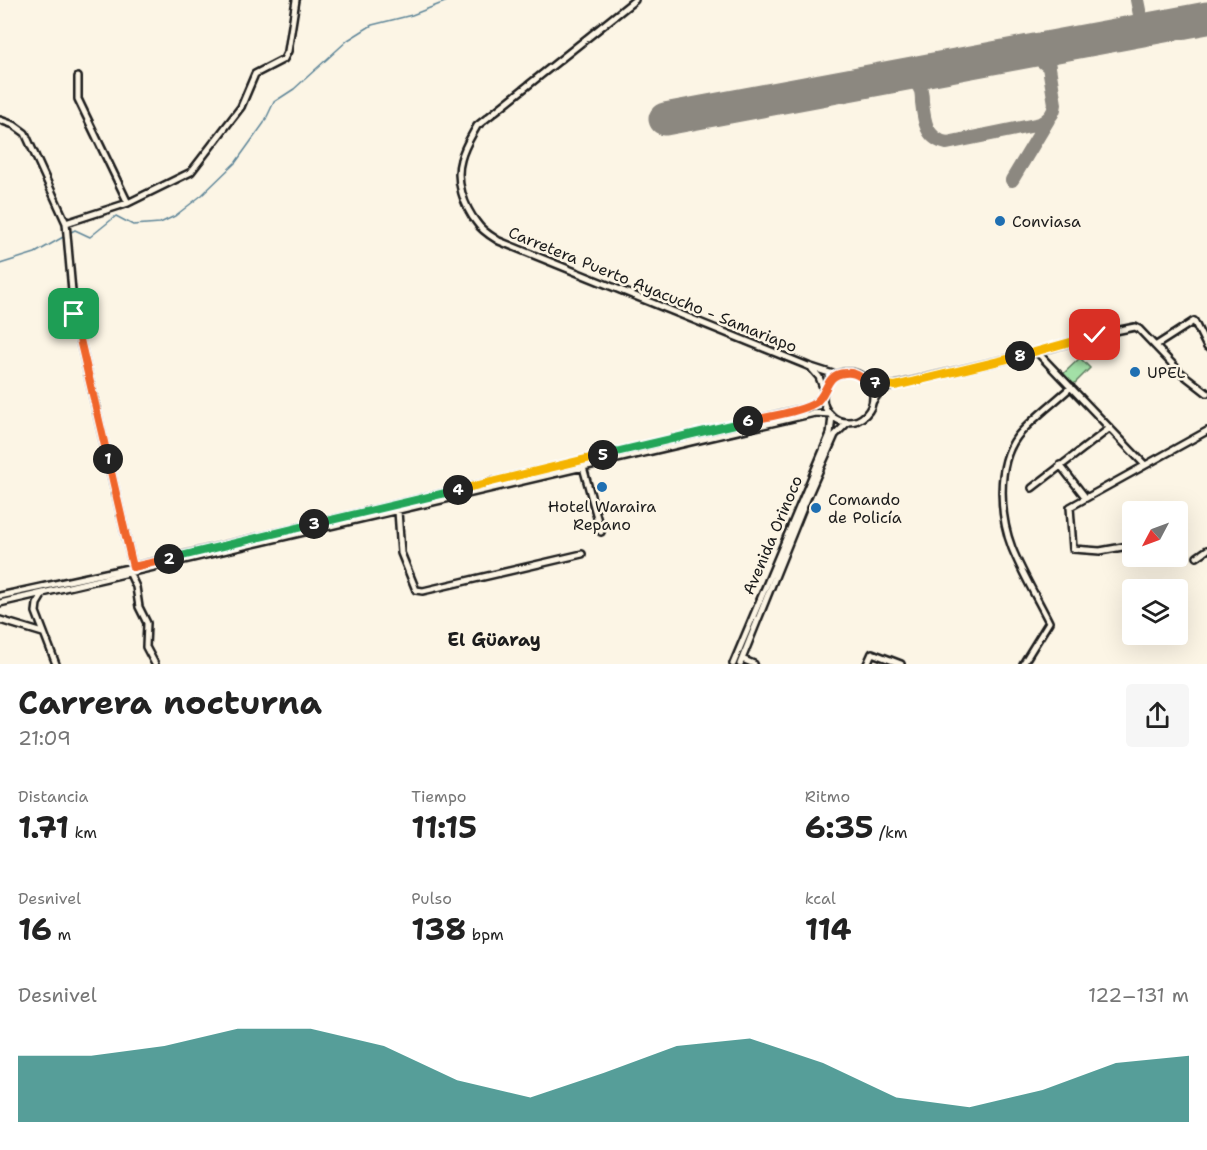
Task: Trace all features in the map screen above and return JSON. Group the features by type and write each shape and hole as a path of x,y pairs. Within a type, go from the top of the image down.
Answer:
{"street":[{"path":"66,223 128,203 191,172 241,107 255,74 284,59 288,51 296,0"},
{"name":"Carretera Puerto Ayacucho - Samariapo","path":"635,0 477,126 460,162 462,196 477,224 499,241 808,366 836,375"},
{"path":"78,76 78,99 128,203"},
{"path":"0,120 14,125 25,133 66,223 74,314 133,567"},
{"path":"1155,346 1194,321 1207,347"},
{"path":"895,386 868,382 853,373 836,375 827,384 824,393 825,406 839,421 855,422 867,414 881,390 1129,328 1139,329 1180,372 1206,390"},
{"path":"1037,352 1144,465"},
{"name":"Carretera Puerto Ayacucho - Samariapo","path":"808,366 817,373 824,393"},
{"path":"868,382 873,401"},
{"path":"1023,664 1049,622 1012,547 1004,513 1002,476 1006,457 1017,437 1071,387"},
{"path":"0,596 133,567 786,412 813,405 824,393"},
{"path":"0,603 815,413 831,415"},
{"name":"Avenida Orinoco","path":"733,664 830,434 831,415"},
{"name":"Avenida Orinoco","path":"741,662 835,435 848,422"},
{"path":"1032,488 1110,428"},
{"path":"1122,547 1100,551 1073,549 1070,507 1207,431"},
{"path":"1060,465 1086,498"},
{"path":"583,468 601,532"},
{"path":"398,511 401,553 416,590 423,591 582,554"},
{"path":"1197,557 1207,550"},
{"path":"130,574 136,586 139,607 147,622 146,647 155,664"},
{"path":"43,594 37,604 36,612 56,664"},
{"path":"0,620 43,633"},
{"path":"867,664 872,653 901,664"},
{"path":"741,662 754,664"}],"green space":[{"path":"1080,358 1090,368 1074,384 1063,374"}],"waterway":[{"path":"69,233 75,230 90,237 116,216 133,225 160,223 175,216 202,195 236,162 264,123 274,102 294,89 348,40 372,25 412,15 450,0"},
{"path":"0,264 35,253 65,236"}],"taxiway":[{"path":"1137,0 1143,30"},
{"path":"900,75 920,88 927,128 935,138 947,143 1040,124 1048,118 1054,111 1055,104 1048,61 1058,46"},
{"path":"1024,52 1037,57 1048,66"},
{"path":"920,89 925,77 934,69"},
{"path":"1012,180 1048,120"}],"runway":[{"path":"665,119 1207,18"}],"place":[{"name":"Conviasa","path":"1000,221"},
{"name":"UPEL","path":"1135,372"},
{"name":"Hotel Waraira Repano","path":"602,487"},
{"name":"Comando de Policía","path":"816,508"}],"district":[{"name":"El Güaray","path":"494,640"}],"route":[{"path":"74,314 133,567 805,408 813,405 823,396 827,384 841,373 853,373 868,382 895,386 1037,352 1095,335"}]}
